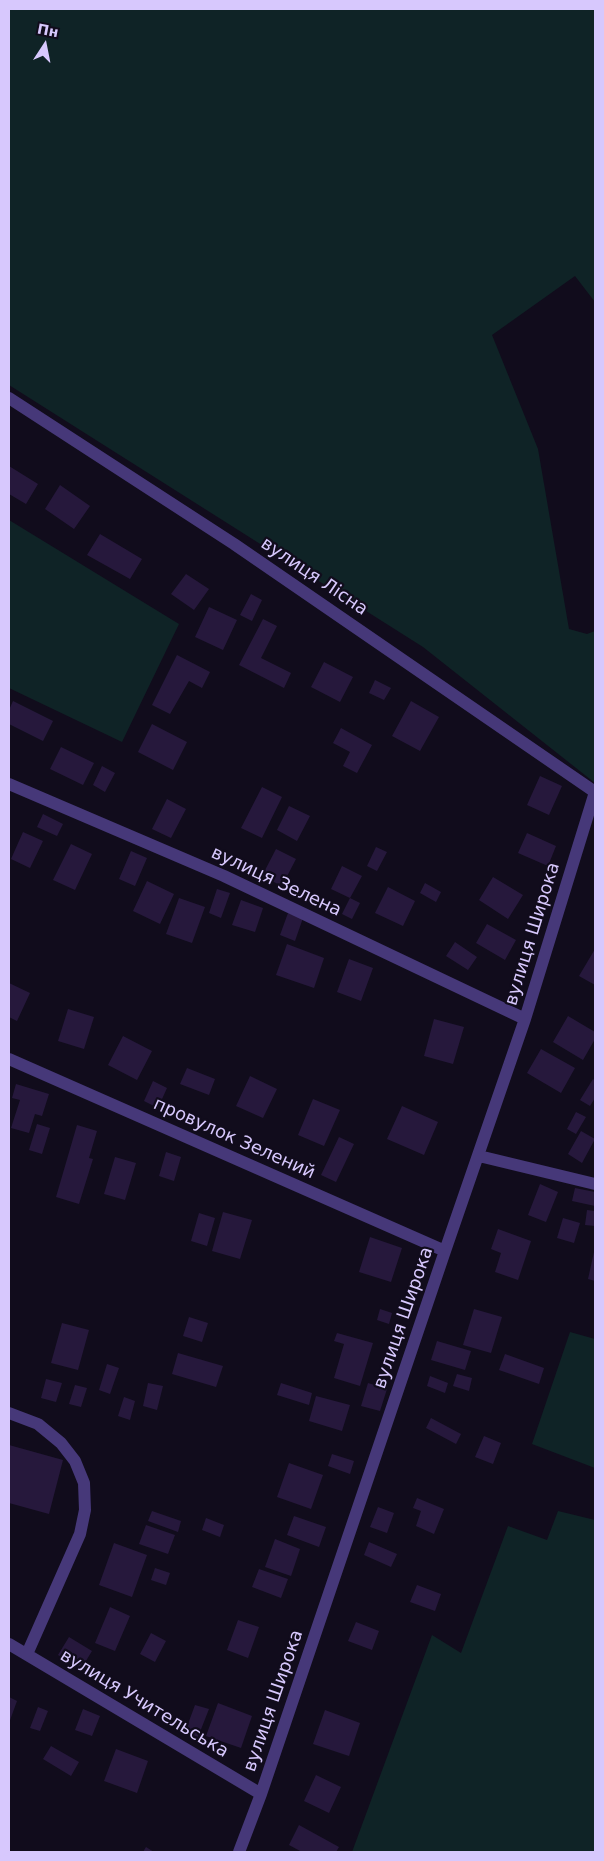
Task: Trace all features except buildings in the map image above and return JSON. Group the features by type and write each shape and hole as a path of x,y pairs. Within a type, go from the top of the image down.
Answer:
{"street":[{"name":"вулиця Лісна","path":"9,398 234,544 595,792"},
{"name":"вулиця Зелена","path":"9,784 224,876 525,1019"},
{"name":"вулиця Широка","path":"239,1852 261,1794 479,1156 525,1019 595,792"},
{"name":"провулок Зелений","path":"9,1058 445,1251"},
{"path":"479,1156 595,1184"},
{"path":"9,1413 38,1424 61,1443 75,1461 84,1483 84,1510 80,1534 27,1654"},
{"name":"вулиця Учительська","path":"9,1644 261,1794"}],"green space":[{"path":"9,9 595,9 595,302 575,276 492,335 538,449 569,629 587,634 595,631 595,783 423,647 9,385"},
{"path":"9,520 179,624 122,742 9,688"},
{"path":"570,1332 595,1339 595,1468 532,1444"},
{"path":"558,1511 595,1520 595,1852 352,1852 432,1635 461,1653 508,1526 547,1540"}]}
